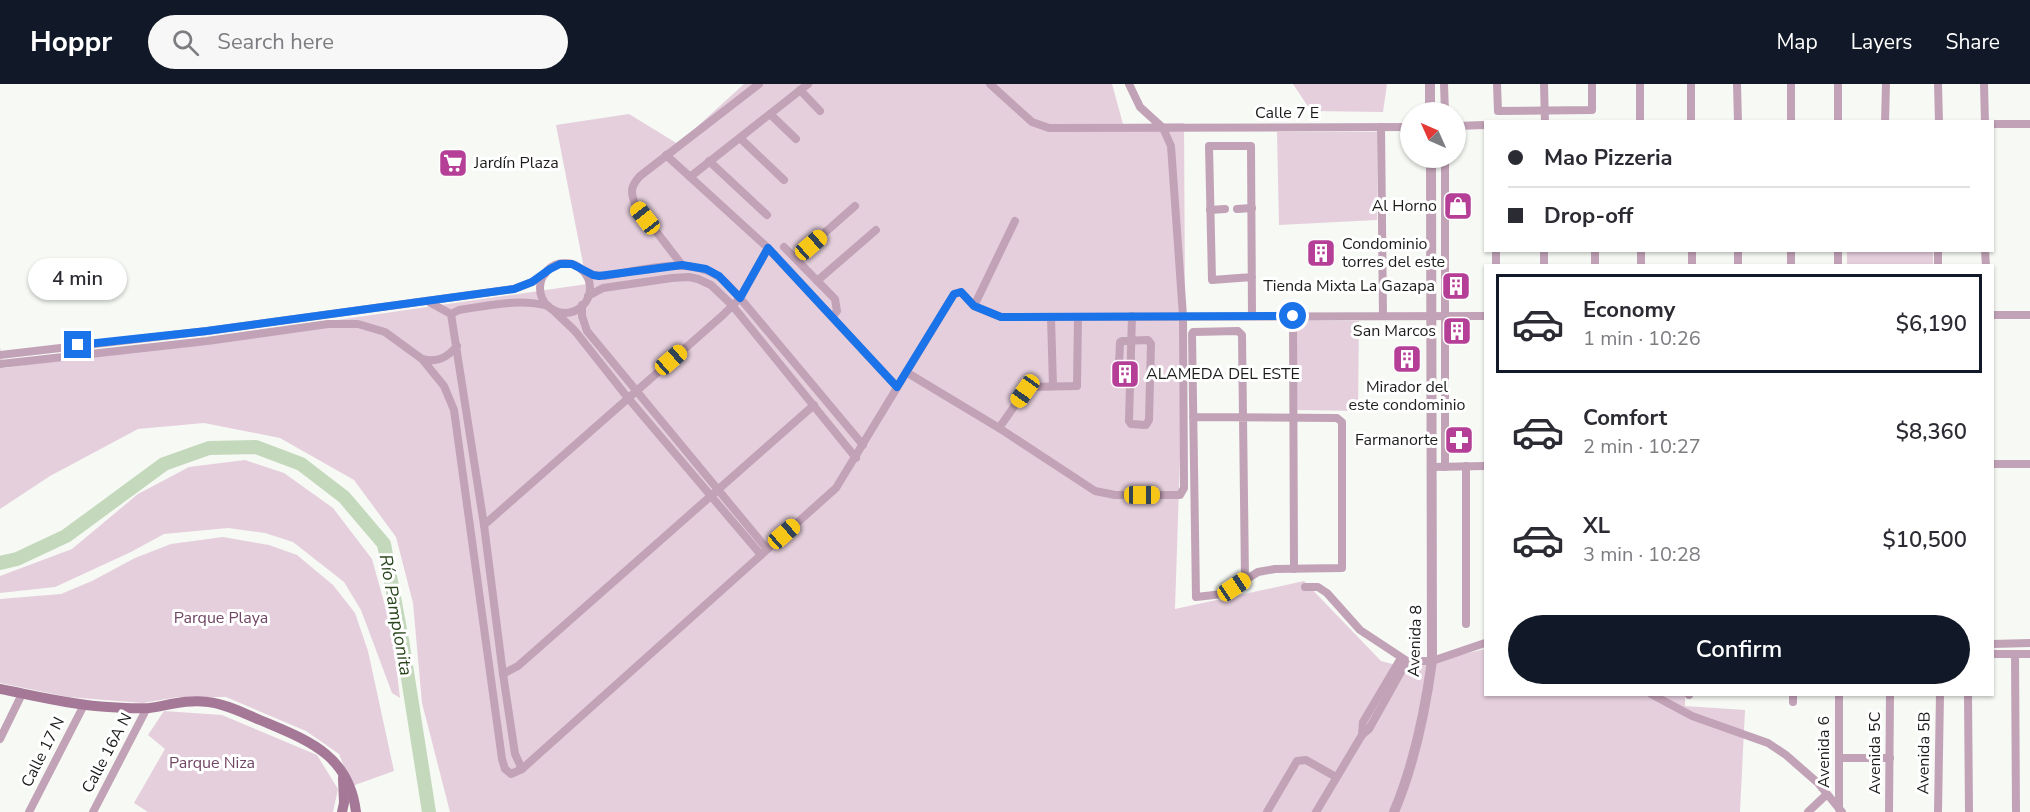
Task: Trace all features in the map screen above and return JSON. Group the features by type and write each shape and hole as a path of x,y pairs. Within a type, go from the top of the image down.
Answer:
{"main road":[{"path":"0,689 84,705 147,708 188,701 221,704 313,743 331,758 341,772 352,792 356,812"},
{"path":"341,772 344,786 342,812 350,809 356,812"}],"street":[{"path":"682,265 635,204 630,192 633,184 666,155 759,84"},
{"path":"690,177 808,84"},
{"name":"Calle 7 E","path":"990,84 1032,122 1057,128 1400,127"},
{"path":"906,372 999,428 1095,491 1115,495 1180,495 1184,488 1183,316 1171,146 1163,128 1140,107 1129,84"},
{"path":"1430,84 1430,102"},
{"path":"1444,84 1444,102"},
{"path":"1497,84 1498,111 1592,110 1592,84"},
{"path":"1544,84 1545,120"},
{"path":"1640,84 1640,120"},
{"path":"1691,84 1691,120"},
{"path":"1737,84 1737,120"},
{"path":"1791,84 1791,120"},
{"path":"1838,84 1838,120"},
{"path":"1885,120 1886,84"},
{"path":"1938,84 1939,120"},
{"path":"1984,84 1984,120"},
{"path":"800,90 820,111"},
{"path":"770,114 796,139"},
{"path":"1994,124 2030,124"},
{"path":"1466,126 1484,125"},
{"path":"1381,127 1383,316"},
{"path":"740,138 784,180"},
{"path":"1252,277 1212,280 1209,146 1251,146 1252,208 1252,277 1252,316"},
{"path":"666,155 768,248 897,387"},
{"path":"709,162 767,215"},
{"name":"Avenida 8","path":"1394,812 1405,786 1427,694 1432,662 1431,168"},
{"path":"1445,168 1445,467"},
{"path":"796,258 855,206"},
{"path":"1237,208 1252,208"},
{"path":"1210,210 1226,209"},
{"path":"974,306 1015,221"},
{"path":"817,281 876,230"},
{"path":"664,267 669,258 668,247"},
{"path":"784,247 836,303 837,311 832,317"},
{"path":"484,525 740,298 768,248"},
{"path":"0,355 207,331 514,289 532,282 560,264 572,264 593,275 605,276 682,265 706,269 719,276 863,445"},
{"path":"582,270 589,282 588,296"},
{"path":"545,274 540,287 541,294 551,308 575,331 628,398 715,493"},
{"path":"451,314 459,309 523,302 568,312 582,305 588,296 603,288 672,278 698,279 711,285 732,305 856,458"},
{"path":"0,364 207,341 328,324 358,324 385,332 422,359 444,386 454,410 502,759 505,770 511,774 522,769 836,488 954,294 961,292 974,306 1001,317 1484,316"},
{"path":"427,301 451,314"},
{"path":"582,305 582,316 587,331 764,552"},
{"path":"451,314 484,525 515,753 522,769"},
{"path":"1994,315 2030,315"},
{"path":"1131,340 1132,316"},
{"path":"1293,316 1294,569"},
{"path":"1052,317 1053,386"},
{"path":"999,428 1030,387 1077,386 1078,317"},
{"path":"207,331 203,335 207,341"},
{"path":"1193,417 1244,418 1337,418 1342,422 1342,568 1275,569 1258,572 1223,594 1196,597 1193,417 1192,334 1195,331 1238,331 1242,335 1244,418 1245,579"},
{"path":"184,343 187,337 185,332"},
{"path":"1131,340 1148,340 1151,344 1149,420 1146,425 1130,423 1130,369 1119,366 1120,342 1131,340"},
{"path":"422,359 441,359 457,346"},
{"path":"1432,404 1445,403"},
{"path":"503,674 518,666 814,405"},
{"path":"1994,464 2030,464"},
{"path":"1432,466 1484,466"},
{"path":"1466,466 1466,624"},
{"path":"1305,587 1318,587 1327,592 1360,630 1404,659 1432,662 1484,643"},
{"path":"1994,644 2030,643"},
{"path":"1994,654 2030,654"},
{"path":"2014,654 2016,812"},
{"path":"1316,812 1362,735 1363,722 1404,659"},
{"path":"0,739 22,694"},
{"path":"1655,696 1692,716 1768,744 1786,755 1818,783 1840,810"},
{"name":"Avenida 6","path":"1839,696 1840,810"},
{"name":"Avenida 5C","path":"1889,812 1890,696"},
{"name":"Avenida 5B","path":"1938,812 1940,696"},
{"path":"1968,696 1969,812"},
{"name":"Calle 17 N","path":"29,812 84,705"},
{"name":"Calle 16A N","path":"93,812 147,708"},
{"path":"1839,758 1890,758"},
{"path":"1268,812 1297,761 1306,760 1336,777"},
{"path":"1808,812 1826,795"}],"green space":[{"path":"744,84 1112,84 1123,124 1184,123 1185,306 1175,609 1304,581 1381,661 1407,668 1484,649 1484,696 1685,696 1685,706 1745,710 1740,812 450,812 422,703 413,603 396,537 354,480 280,438 204,423 138,429 50,476 0,509 0,347 4,368 587,284 556,125 629,114 678,144"},
{"path":"1293,84 1387,84 1383,112 1311,111"},
{"path":"1277,132 1377,132 1377,220 1279,225"},
{"path":"1847,252 1933,252 1933,264 1847,264"},
{"path":"1296,320 1359,321 1358,411 1296,410"},
{"path":"245,460 284,473 333,508 372,559 392,631 400,698 392,693 361,610 344,582 293,542 265,533 228,528 164,534 55,587 0,593 0,576 72,549 138,494 189,467"},
{"name":"Parque Playa","path":"223,537 269,545 297,555 333,585 355,613 368,651 394,771 352,786 339,754 306,731 226,697 178,697 143,703 68,697 0,683 0,599 61,594 92,581 135,558 171,544"},
{"name":"Parque Niza","path":"164,711 222,715 317,755 338,789 333,812 148,812 134,803 165,749 148,735"}],"waterway":[{"name":"Río Pamplonita","path":"0,563 17,559 66,536 164,464 209,448 256,447 301,464 344,497 384,544 402,640 429,812"}],"place":[{"name":"Jardín Plaza","path":"453,163"},
{"name":"Al Horno","path":"1458,206"},
{"name":"Condominio torres del este","path":"1321,253"},
{"name":"Tienda Mixta La Gazapa","path":"1456,286"},
{"name":"San Marcos","path":"1457,331"},
{"name":"Mirador del este condominio","path":"1407,359"},
{"name":"ALAMEDA DEL ESTE","path":"1125,374"},
{"name":"Farmanorte","path":"1459,440"}],"route":[{"path":"78,345 207,331 514,289 525,286 560,264 572,264 599,276 682,265 697,267 719,276 740,298 768,248 897,387 954,294 961,292 974,306 1001,317 1293,316"}]}
